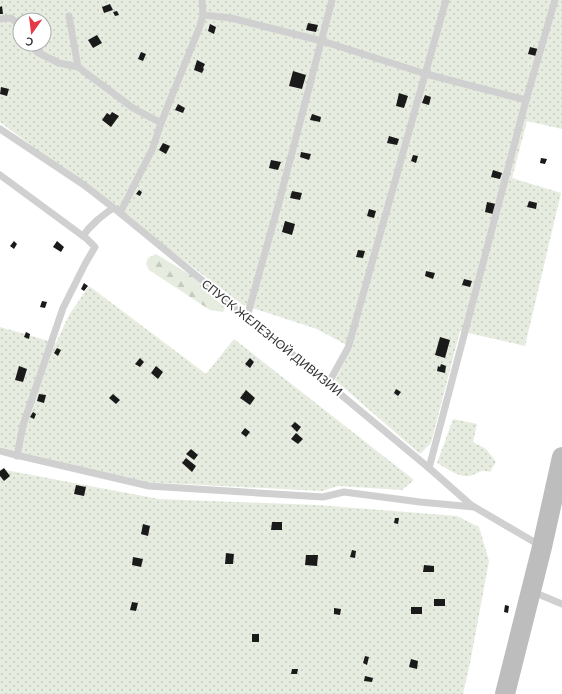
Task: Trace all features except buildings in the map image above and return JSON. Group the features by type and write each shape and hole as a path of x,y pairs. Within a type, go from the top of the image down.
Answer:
{"street":[{"path":"505,694 542,548 562,457"}],"lane":[{"path":"120,213 152,150 161,123 200,26 202,0"},
{"path":"247,318 332,0"},
{"path":"328,384 348,348 446,0"},
{"path":"429,468 526,100 555,0"},
{"path":"202,15 231,18 322,41 426,74 526,100"},
{"path":"68,16 78,67"},
{"path":"0,19 12,19"},
{"path":"37,52 59,63 78,67 133,108 161,123"},
{"name":"СПУСК ЖЕЛЕЗНОЙ ДИВИЗИИ","path":"0,128 84,185 114,208 475,507 542,548"},
{"path":"0,175 83,236 95,247 62,308 23,424 17,456"},
{"path":"83,236 100,217 114,208"},
{"path":"0,451 149,486 323,497 344,492 420,502 475,507"},
{"path":"531,591 562,604"}],"green space":[{"path":"0,0 562,0 562,129 527,121 512,178 561,193 525,346 460,331 431,443 420,454 335,380 352,348 317,329 243,305 0,122"},
{"path":"156,254 192,276 225,308 223,312 210,310 149,270 146,264 148,258"},
{"path":"89,286 206,374 234,339 414,480 402,490 338,486 322,491 144,482 0,447 0,327 56,343 69,315"},
{"path":"453,419 477,424 473,442 486,449 496,462 490,472 481,471 465,476 452,472 437,463"},
{"path":"0,469 159,499 317,505 457,516 479,527 489,561 463,694 0,694"}]}
